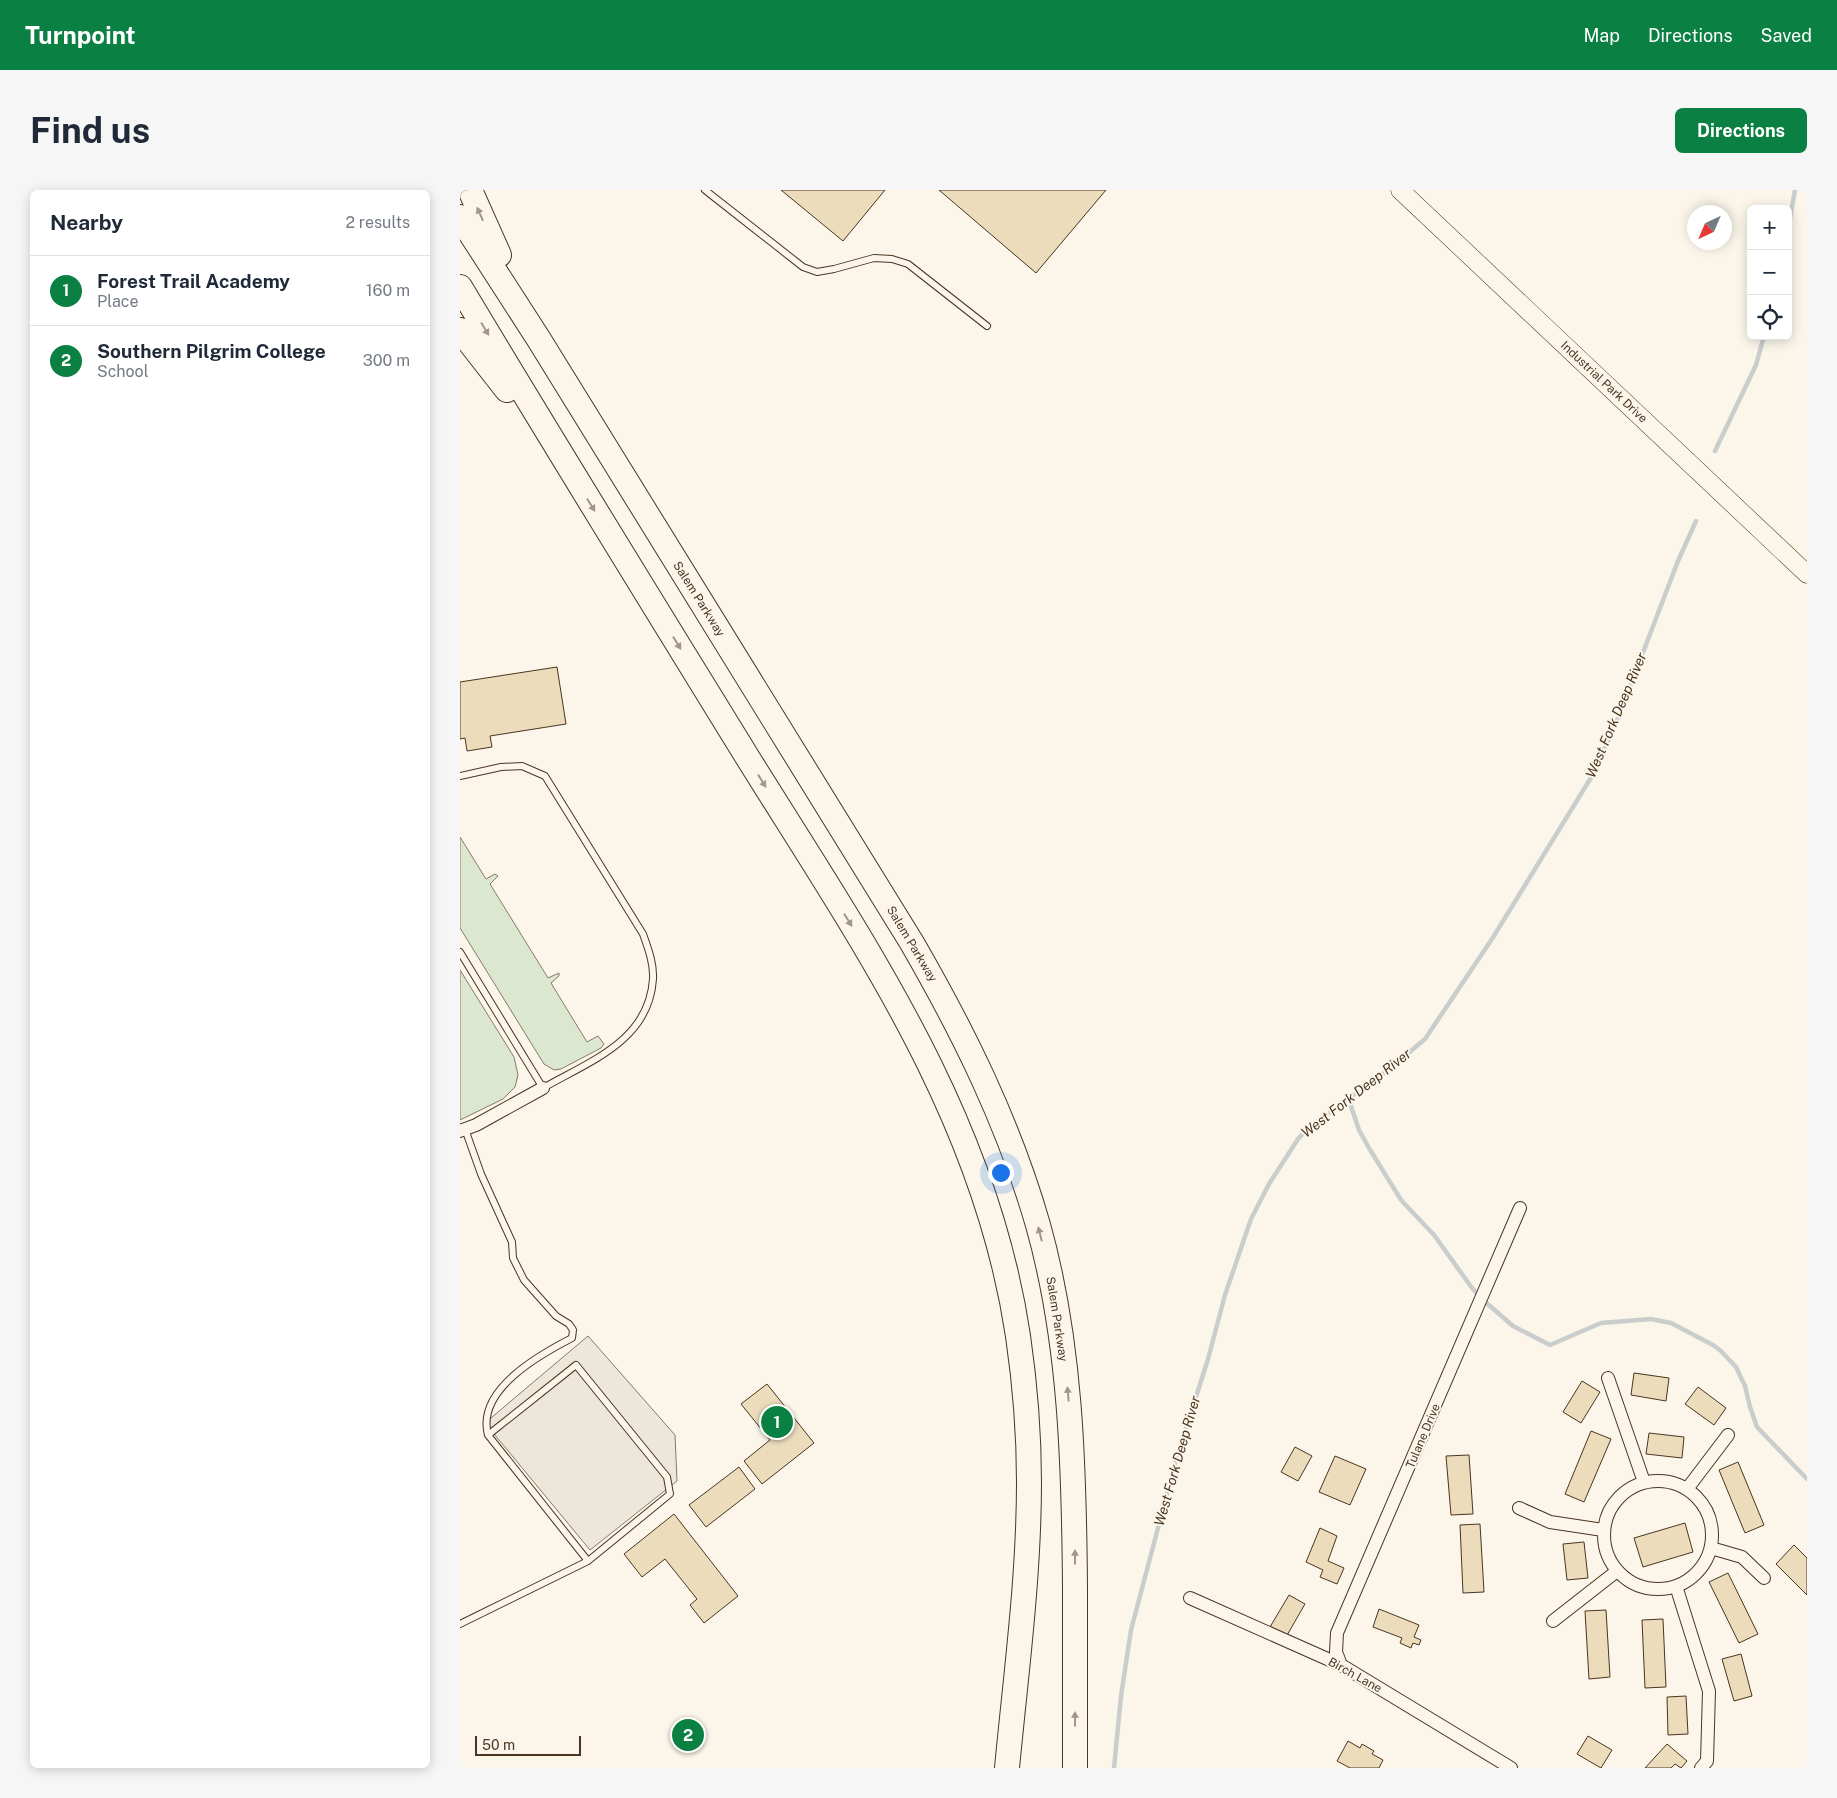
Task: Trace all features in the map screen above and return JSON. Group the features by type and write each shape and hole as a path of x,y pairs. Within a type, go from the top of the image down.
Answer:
{"highway":[{"path":"470,190 538,338"},
{"name":"Salem Parkway","path":"460,217 538,338 912,943 963,1034 1006,1128 1038,1226 1050,1276 1060,1327 1066,1380 1073,1473 1075,1534 1075,1768"},
{"path":"460,287 566,464 901,1008 946,1097 966,1143 997,1237 1010,1294 1020,1350 1028,1433 1029,1483 1025,1584 1007,1768"},
{"path":"460,330 566,464"}],"street":[{"name":"Industrial Park Drive","path":"1400,190 1807,574"},
{"path":"463,1130 543,1088"},
{"name":"Tulane Drive","path":"1341,1665 1336,1652 1338,1633 1520,1208"},
{"path":"1608,1378 1644,1482"},
{"path":"1687,1489 1728,1436"},
{"path":"1666,1481 1687,1489 1696,1496 1708,1515 1712,1537 1708,1557 1698,1571 1676,1586 1655,1589 1644,1588 1629,1581 1617,1571 1606,1552 1603,1530 1607,1514 1616,1499 1624,1491 1644,1482 1666,1481"},
{"path":"1518,1508 1550,1522 1603,1530"},
{"path":"1710,1548 1742,1557 1764,1578"},
{"path":"1554,1621 1617,1571"},
{"path":"1676,1586 1709,1691 1707,1761 1701,1768"},
{"name":"Birch Lane","path":"1190,1598 1341,1665 1511,1768"}],"lane":[{"path":"705,190 803,267 817,272 874,258 892,259 908,264 987,326"},
{"path":"460,776 501,767 522,766 545,776 643,934 650,955 653,978 647,1004 640,1022 628,1037 615,1047 543,1088 460,952"},
{"path":"463,1130 512,1242 513,1258 524,1280 556,1316 569,1324 573,1330 572,1338 543,1352 502,1386 491,1403 486,1426 488,1435 588,1562"},
{"path":"460,1624 588,1562 670,1494 667,1477 576,1365 488,1435"}],"green space":[{"path":"460,837 486,879 495,874 498,876 490,884 548,978 559,973 559,976 551,983 587,1042 598,1036 604,1044 601,1048 561,1069 554,1070 544,1064 460,928"},
{"path":"460,970 514,1057 518,1075 515,1087 503,1099 460,1120"}],"shaded area":[{"path":"588,1336 675,1435 677,1481 590,1550 485,1423"}],"building":[{"path":"781,190 885,190 843,241"},
{"path":"939,190 1106,190 1036,273"},
{"path":"557,667 566,724 490,736 492,747 467,751 465,738 460,739 460,682"},
{"path":"1634,1373 1669,1378 1666,1401 1631,1395"},
{"path":"1582,1381 1600,1392 1581,1423 1563,1412"},
{"path":"767,1384 814,1443 762,1484 744,1461 770,1440 741,1404"},
{"path":"1698,1387 1726,1408 1714,1425 1685,1404"},
{"path":"1591,1431 1611,1439 1584,1502 1565,1494"},
{"path":"1649,1433 1684,1437 1682,1458 1646,1454"},
{"path":"1295,1447 1312,1456 1298,1481 1281,1472"},
{"path":"1469,1455 1473,1514 1451,1515 1446,1456"},
{"path":"1335,1456 1366,1469 1350,1505 1319,1492"},
{"path":"1738,1462 1764,1525 1745,1533 1719,1470"},
{"path":"739,1467 755,1489 706,1527 689,1505"},
{"path":"674,1514 738,1596 704,1623 690,1605 697,1599 665,1559 642,1577 624,1554"},
{"path":"1685,1523 1693,1552 1643,1567 1634,1538"},
{"path":"1480,1524 1484,1592 1463,1593 1460,1525"},
{"path":"1320,1528 1337,1536 1328,1561 1344,1568 1337,1584 1320,1577 1323,1570 1306,1562"},
{"path":"1584,1542 1588,1578 1567,1580 1563,1544"},
{"path":"1794,1545 1807,1558 1807,1595 1776,1564"},
{"path":"1728,1573 1758,1634 1739,1643 1709,1582"},
{"path":"1289,1595 1305,1604 1286,1637 1270,1627"},
{"path":"1379,1609 1419,1625 1414,1637 1421,1640 1419,1645 1413,1643 1411,1648 1400,1643 1402,1638 1373,1627"},
{"path":"1606,1610 1610,1677 1589,1679 1585,1611"},
{"path":"1663,1619 1666,1687 1645,1688 1642,1620"},
{"path":"1741,1654 1752,1696 1734,1701 1722,1659"},
{"path":"1686,1696 1688,1734 1668,1735 1667,1697"},
{"path":"1588,1736 1612,1750 1601,1768 1577,1754"},
{"path":"1348,1741 1360,1748 1362,1744 1374,1751 1372,1754 1383,1760 1379,1768 1350,1768 1337,1761"},
{"path":"1667,1744 1687,1761 1681,1768 1675,1764 1671,1768 1645,1768"}],"waterway":[{"name":"West Fork Deep River","path":"1792,207 1795,190"},
{"name":"West Fork Deep River","path":"1715,451 1756,365 1763,340"},
{"name":"West Fork Deep River","path":"1114,1768 1121,1696 1131,1630 1176,1460 1208,1359 1225,1295 1251,1219 1269,1184 1298,1139 1307,1129 1392,1067 1425,1039 1492,939 1592,776 1616,723 1678,561 1696,521"},
{"path":"1349,1100 1359,1130 1401,1200 1434,1235 1472,1288 1513,1326 1550,1345 1601,1323 1651,1319 1671,1323 1713,1345 1736,1367 1745,1386 1757,1427 1807,1479"}],"place":[{"name":"Forest Trail Academy","path":"777,1422"},
{"name":"Southern Pilgrim College","path":"688,1735"}]}
